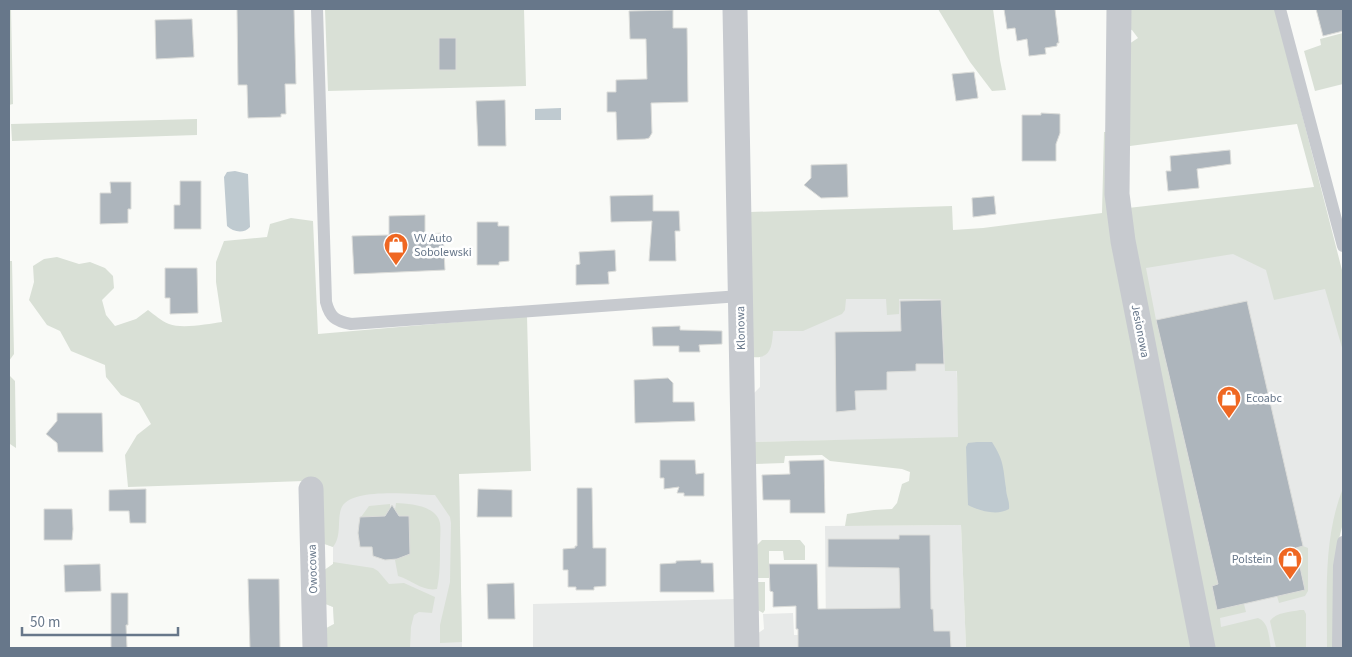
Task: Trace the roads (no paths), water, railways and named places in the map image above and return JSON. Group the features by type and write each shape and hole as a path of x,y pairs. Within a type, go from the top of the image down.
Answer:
{"street":[{"name":"Klonowa","path":"735,9 747,648"},
{"name":"Jesionowa","path":"1119,9 1117,194 1123,242 1203,648"},
{"name":"Owocowa","path":"310,489 315,648"}],"lane":[{"path":"317,9 326,302 332,318 351,324 740,296"},
{"path":"1280,9 1343,246"},
{"path":"1338,648 1339,566 1343,542"}],"place":[{"name":"VV Auto Sobolewski","path":"396,266"},
{"name":"Ecoabc","path":"1229,419"},
{"name":"Polstein","path":"1290,580"}]}
